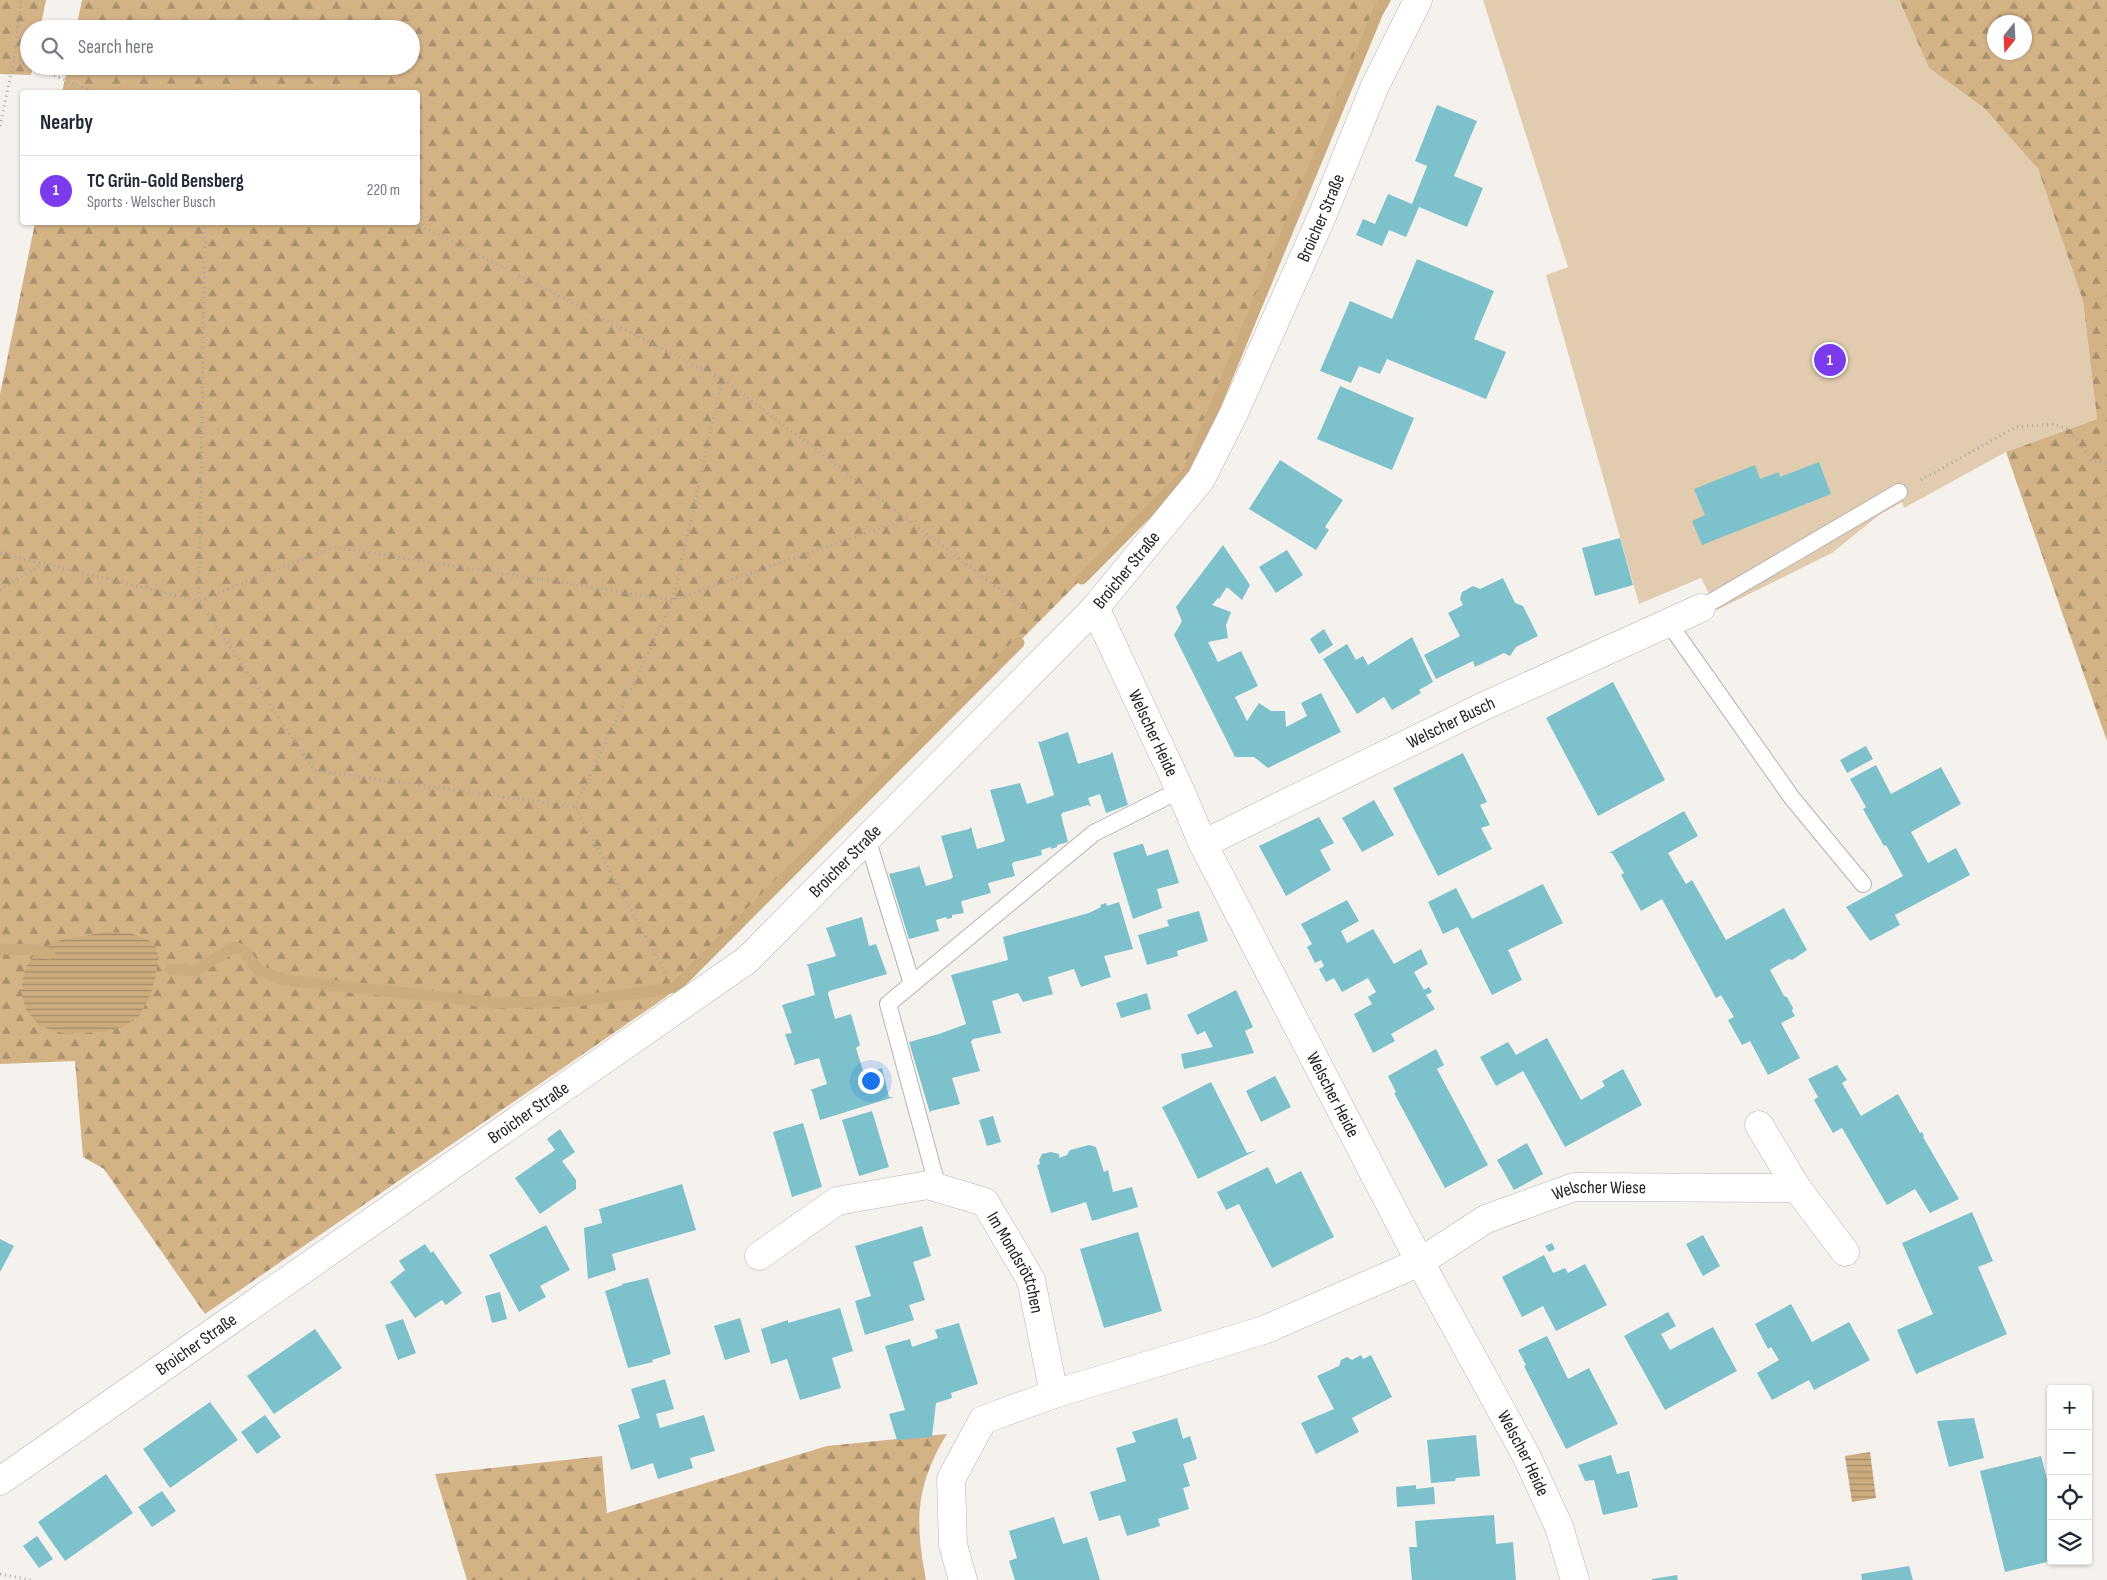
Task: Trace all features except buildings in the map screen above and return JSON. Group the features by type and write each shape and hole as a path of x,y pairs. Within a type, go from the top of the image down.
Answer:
{"street":[{"name":"Broicher Straße","path":"0,1481 747,960 1095,608 1201,479 1234,413 1324,214 1375,86 1418,0"},
{"name":"Welscher Heide","path":"1095,608 1180,790 1203,844 1420,1262 1526,1457 1559,1527 1575,1580"},
{"name":"Welscher Busch","path":"1203,844 1482,708 1701,608"},
{"path":"1759,1124 1797,1188 1846,1252"},
{"name":"Im Mondsröttchen","path":"759,1256 837,1201 928,1185 985,1202 1031,1280 1054,1394"},
{"name":"Welscher Wiese","path":"1420,1262 1486,1219 1574,1187 1797,1188"},
{"path":"963,1580 953,1545 951,1479 983,1420 1054,1394 1264,1330 1420,1262"}],"lane":[{"path":"1701,608 1899,492"},
{"path":"1668,622 1792,798 1863,884"},
{"path":"938,1188 888,1004 1094,833 1180,790"},
{"path":"867,838 912,984"}],"path":[{"path":"0,126 14,59 21,0"},
{"path":"14,59 20,62"},
{"path":"52,75 89,90"},
{"path":"205,225 199,601 314,770 575,807"},
{"path":"418,225 722,380 1029,612 1056,647"},
{"path":"575,807 673,600 722,380"},
{"path":"1899,492 2016,427 2052,424 2070,430 2092,461 2107,463"},
{"path":"0,553 199,601 333,547 673,600 907,519"},
{"path":"0,590 42,564"},
{"path":"575,807 682,1005"},
{"path":"0,1574 30,1580"}],"shaded area":[{"path":"1483,0 1899,0 1929,68 1984,108 2038,169 2083,301 2097,419 2006,452 1904,508 1902,502 1879,515 1832,553 1717,610 1701,578 1639,604 1546,275 1568,267"},
{"path":"108,932 130,933 153,942 159,957 150,996 139,1016 123,1027 100,1032 65,1034 40,1026 26,1010 21,991 25,969 37,950 60,940"},
{"path":"1870,1452 1876,1498 1852,1502 1845,1456"}],"green space":[{"path":"0,0 46,0 42,20 20,20 20,75 0,74"},
{"path":"82,0 1385,0 1378,12 1188,472 666,997 205,1314 104,1169 83,1157 75,1061 0,1064 0,394 35,225 420,225 420,90 62,90 66,75 420,75 420,20 78,20"},
{"path":"1899,0 2107,0 2107,741 2006,452 2097,419 2083,301 2038,169 1984,108 1929,68"},
{"path":"947,1434 936,1453 929,1471 920,1505 920,1540 926,1580 467,1580 435,1474 602,1456 607,1513 827,1446"}],"waterway":[{"path":"1082,579 1188,472 1378,12 1385,0"},
{"path":"675,988 1019,643"},
{"path":"171,969 195,971 234,947 243,950 258,970 284,980 497,1003 575,1001 668,989"},
{"path":"0,949 37,950 50,954"}],"place":[{"name":"TC Grün-Gold Bensberg","path":"1830,360"}]}
